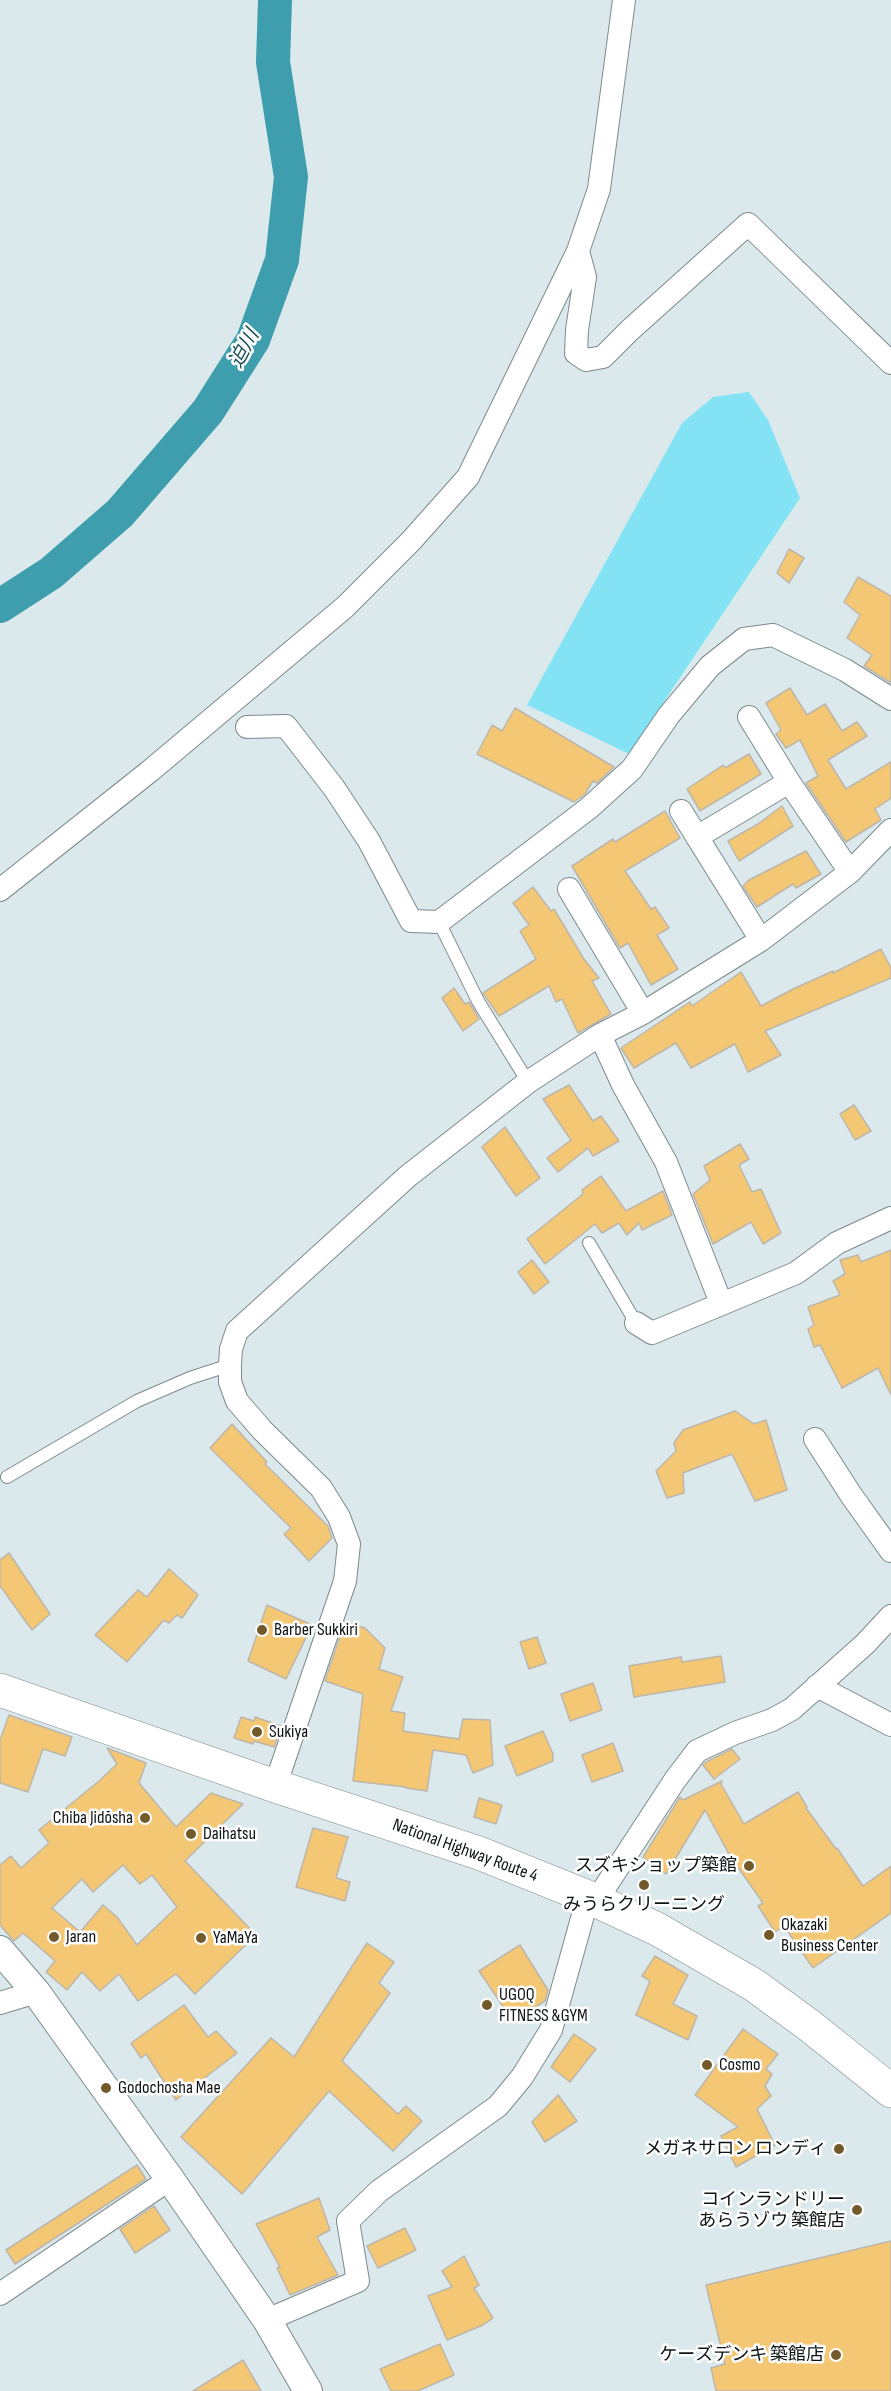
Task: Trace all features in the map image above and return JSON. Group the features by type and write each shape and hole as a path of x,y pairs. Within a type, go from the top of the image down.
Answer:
{"highway":[{"name":"National Highway Route 4","path":"0,1690 275,1786 480,1853 592,1899 657,1929 754,1985 810,2026 891,2091"}],"street":[{"path":"0,890 150,771 345,606 419,532 468,477 578,251 599,189 624,0"},
{"path":"578,251 585,277 576,353 586,360 603,357 748,224 891,363"},
{"path":"247,727 286,726 334,788 369,841 411,921 439,922 589,808 632,769 669,716 710,666 744,639 773,635 845,670 891,699"},
{"path":"749,717 789,782 850,872"},
{"path":"697,837 789,782"},
{"path":"681,811 761,940"},
{"path":"275,1786 345,1581 349,1544 339,1516 321,1488 262,1430 237,1401 230,1382 230,1365 231,1349 237,1331 408,1176 528,1082 600,1035 643,1013 761,940 850,872 891,830"},
{"path":"569,889 643,1013"},
{"path":"600,1035 623,1085 666,1162 721,1303"},
{"path":"636,1323 652,1333 796,1273 837,1243 891,1218"},
{"path":"815,1439 891,1551"},
{"path":"267,2320 358,2282 348,2222 379,2191 498,2106 522,2077 551,2030 592,1899 697,1750 772,1720 792,1709 865,1644 891,1616"},
{"path":"817,1686 891,1725"},
{"path":"0,1950 36,1992 170,2180 267,2320 308,2391"},
{"path":"0,2003 36,1992"},
{"path":"0,2294 170,2180"}],"lane":[{"path":"439,922 478,1001 528,1082"},
{"path":"589,1243 636,1323"},
{"path":"7,1477 137,1401 190,1378 230,1365"}],"shaded area":[{"path":"749,392 768,420 800,498 629,754 527,705 682,423 713,397"}],"building":[{"path":"789,549 804,558 789,583 777,573"},
{"path":"858,577 891,596 891,683 864,666 872,655 847,638 860,615 844,602"},
{"path":"790,688 807,715 825,704 842,731 857,722 867,736 828,760 846,789 891,762 891,798 875,809 881,820 846,842 806,783 818,776 800,740 786,748 776,734 781,730 766,703"},
{"path":"515,708 614,767 597,783 593,781 585,794 574,802 477,754 492,725 502,731"},
{"path":"749,754 761,774 700,811 687,789 723,765 725,768"},
{"path":"782,806 793,826 739,861 728,841 758,824"},
{"path":"665,811 680,838 625,871 651,909 655,907 669,928 657,935 678,969 651,985 628,943 620,948 572,866 613,839 615,842"},
{"path":"806,851 821,874 796,888 793,884 757,907 743,886 749,880"},
{"path":"533,887 551,911 554,909 584,959 599,978 592,981 611,1014 578,1033 562,999 556,1002 549,986 499,1016 483,993 536,959 520,931 529,925 513,903"},
{"path":"881,949 891,968 891,978 765,1031 781,1055 748,1072 735,1044 691,1068 676,1043 634,1068 621,1048 690,1002 692,1006 741,972 761,1006"},
{"path":"454,988 465,1004 469,1002 479,1019 463,1031 442,998"},
{"path":"569,1085 593,1121 601,1116 619,1141 593,1156 588,1148 558,1172 547,1158 571,1140 543,1099"},
{"path":"854,1105 871,1131 855,1140 840,1114"},
{"path":"505,1127 540,1178 516,1196 482,1147"},
{"path":"740,1144 749,1159 739,1165 752,1192 761,1189 781,1233 763,1244 751,1222 713,1244 693,1194 710,1180 704,1166"},
{"path":"601,1176 626,1211 663,1191 672,1215 642,1230 639,1223 627,1235 619,1223 602,1233 595,1224 545,1264 527,1239 583,1194 582,1190"},
{"path":"891,1250 891,1395 878,1368 842,1388 820,1345 814,1347 808,1329 814,1325 808,1307 840,1295 833,1281 845,1274 840,1260 858,1255 861,1262"},
{"path":"532,1260 549,1282 534,1294 518,1272"},
{"path":"735,1411 754,1424 766,1420 787,1490 755,1501 732,1454 683,1473 684,1493 667,1498 656,1471 676,1451 674,1443 683,1430"},
{"path":"232,1424 267,1462 265,1464 328,1526 332,1538 309,1561 284,1534 291,1528 210,1448"},
{"path":"9,1553 50,1614 32,1630 0,1586 0,1560"},
{"path":"169,1569 198,1595 182,1618 177,1615 169,1623 164,1620 127,1662 95,1635 138,1590 147,1597"},
{"path":"267,1605 312,1625 286,1679 248,1661"},
{"path":"345,1622 365,1628 385,1648 379,1669 403,1677 391,1711 405,1713 403,1731 459,1739 463,1719 490,1720 493,1765 473,1773 466,1755 433,1750 427,1791 353,1781 363,1694 325,1681"},
{"path":"537,1637 546,1663 529,1669 520,1642"},
{"path":"721,1656 725,1682 634,1697 629,1666 681,1657 682,1662"},
{"path":"593,1683 602,1710 570,1721 561,1694"},
{"path":"9,1715 72,1737 65,1756 43,1749 28,1792 0,1783 0,1740"},
{"path":"241,1717 254,1721 255,1717 281,1726 274,1747 234,1738"},
{"path":"543,1731 553,1754 553,1761 517,1776 505,1746"},
{"path":"613,1743 623,1771 592,1782 582,1755"},
{"path":"107,1748 146,1763 139,1783 176,1827 211,1793 243,1804 185,1861 256,1935 195,1994 176,1974 138,2001 119,1974 100,1991 82,1972 67,1990 46,1972 55,1961 23,1933 14,1941 0,1925 0,1865 11,1856 21,1868 49,1843 39,1830 117,1764","holes":["123,1865 140,1884 152,1875 177,1907 137,1945 117,1917 103,1905 80,1932 52,1908 82,1879 93,1892"]},
{"path":"732,1749 740,1759 714,1779 703,1765"},
{"path":"722,1781 721,1784 744,1824 798,1792 806,1808 863,1886 891,1866 891,1913 813,1968 784,1926 775,1932 758,1906 763,1903 730,1856 705,1810 666,1874 643,1857 680,1797 683,1800"},
{"path":"479,1798 502,1805 496,1824 474,1817"},
{"path":"313,1828 348,1837 336,1878 350,1882 345,1901 296,1887"},
{"path":"367,1943 394,1962 379,1983 390,1993 342,2061 398,2114 406,2106 422,2121 393,2151 329,2091 242,2194 181,2137 271,2038 294,2057"},
{"path":"520,1945 548,1990 545,2001 513,2021 479,1971"},
{"path":"655,1956 688,1975 673,2004 697,2016 688,2040 636,2015 650,1981 642,1976"},
{"path":"184,2005 208,2037 216,2031 237,2053 176,2100 146,2054 141,2058 131,2043"},
{"path":"743,2029 778,2054 766,2069 772,2074 765,2086 771,2096 757,2109 775,2145 736,2167 721,2136 738,2127 695,2095"},
{"path":"574,2034 596,2049 570,2082 551,2067"},
{"path":"558,2095 577,2121 545,2142 532,2122"},
{"path":"137,2165 146,2179 15,2264 6,2250"},
{"path":"319,2198 330,2230 317,2237 338,2275 290,2295 277,2268 280,2267 256,2224"},
{"path":"154,2206 170,2230 135,2253 120,2229"},
{"path":"405,2228 416,2250 378,2268 367,2246"},
{"path":"891,2241 891,2391 716,2391 711,2368 725,2364 706,2285"},
{"path":"464,2256 479,2285 474,2288 493,2318 483,2325 447,2340 428,2296 452,2287 442,2271"},
{"path":"440,2344 454,2375 418,2391 391,2391 380,2369"},
{"path":"243,2360 261,2391 193,2391"}],"waterway":[{"name":"迫川","path":"0,606 51,573 120,513 208,411 253,340 282,260 291,177 273,62 275,0"}],"place":[{"name":"Barber Sukkiri","path":"262,1630"},
{"name":"Sukiya","path":"257,1732"},
{"name":"Chiba Jidōsha","path":"145,1818"},
{"name":"Daihatsu","path":"191,1834"},
{"name":"スズキショップ築館","path":"749,1866"},
{"name":"みうらクリーニング","path":"644,1885"},
{"name":"Okazaki Business Center","path":"769,1935"},
{"name":"Jaran","path":"54,1937"},
{"name":"YaMaYa","path":"201,1938"},
{"name":"UGOQ FITNESS &GYM","path":"487,2005"},
{"name":"Cosmo","path":"707,2065"},
{"name":"Godochosha Mae","path":"106,2088"},
{"name":"メガネサロン ロンディ","path":"839,2149"},
{"name":"コインランドリー あらうゾウ 築館店","path":"857,2210"},
{"name":"ケーズデンキ 築館店","path":"836,2355"}]}
